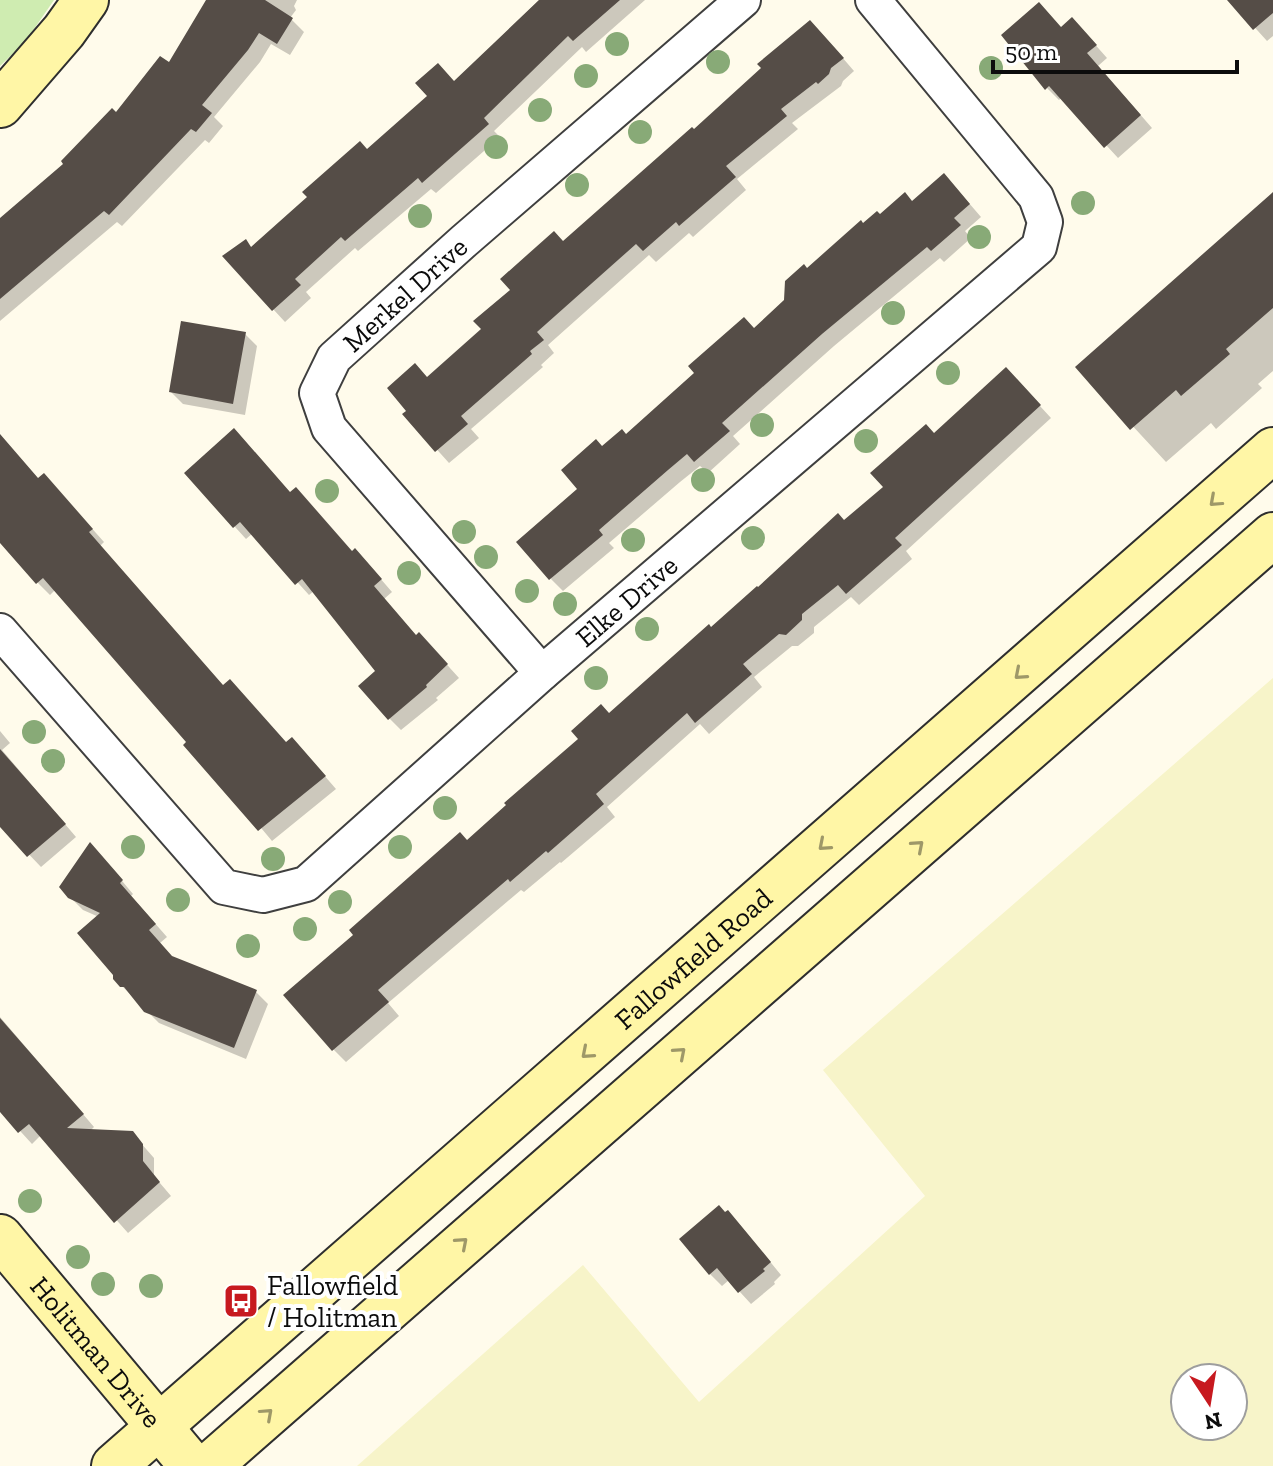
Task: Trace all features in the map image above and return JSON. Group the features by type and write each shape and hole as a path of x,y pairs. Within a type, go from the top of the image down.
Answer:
{"main road":[{"path":"0,105 64,31 86,0"},
{"name":"Fallowfield Road","path":"114,1466 1273,450"},
{"path":"209,1466 1273,535"},
{"name":"Holitman Drive","path":"0,1237 192,1466"}],"street":[{"name":"Merkel Drive","path":"542,673 329,428 317,393 334,358 464,241 743,0"},
{"name":"Elke Drive","path":"0,631 224,887 263,895 306,884 542,673 1039,247 1045,222 1036,197 873,0"}],"shaded area":[{"path":"1273,678 1273,1466 357,1466 583,1265 699,1402 925,1196 823,1070"}],"green space":[{"path":"0,0 54,0 25,42 0,66"}],"building":[{"path":"206,0 265,0 293,18 277,44 259,33 202,105 212,113 196,132 191,129 109,215 104,211 0,299 0,218 63,164 61,161 112,108 116,112 160,56 169,62"},
{"path":"539,0 620,0 573,41 568,36 484,118 489,124 422,183 418,178 345,241 341,237 295,279 301,285 272,311 222,256 246,239 251,247 307,197 302,192 360,141 367,149 427,96 415,83 438,63 454,81"},
{"path":"1227,0 1273,0 1273,13 1253,30"},
{"path":"1039,2 1061,27 1072,17 1097,45 1087,53 1141,115 1104,148 1049,86 1045,90 1001,35"},
{"path":"810,20 844,58 818,84 816,82 781,109 787,116 726,166 736,177 679,226 676,222 643,251 636,244 537,332 544,340 461,416 468,424 435,452 402,414 406,411 387,388 415,363 427,377 481,329 473,321 510,290 500,279 554,231 563,241 692,127 694,129 761,68 757,64"},
{"path":"944,173 970,204 954,218 961,225 931,251 927,247 822,334 722,423 730,431 694,462 687,454 599,530 603,535 549,580 516,542 577,489 561,470 596,439 602,446 622,429 626,434 694,373 688,366 744,317 754,328 784,300 785,281 804,264 807,268 861,220 863,223 877,211 880,214 905,192 912,201"},
{"path":"1273,192 1273,308 1226,349 1230,354 1181,396 1176,390 1130,430 1075,367"},
{"path":"181,321 246,332 233,404 169,392"},
{"path":"1006,367 1041,405 895,538 902,545 846,594 838,585 802,614 802,620 786,635 779,634 743,664 752,674 695,723 687,713 596,794 604,804 548,853 546,851 510,882 508,879 378,990 389,1002 332,1051 283,995 353,935 349,930 460,832 467,840 506,805 504,803 578,739 571,731 601,704 609,713 709,624 711,627 758,587 838,513 844,520 883,487 870,473 926,424 934,433"},
{"path":"234,428 290,492 296,487 352,551 355,548 382,579 374,586 416,635 419,632 448,664 427,687 388,720 358,686 375,671 302,579 295,585 240,522 233,528 184,473"},
{"path":"0,434 38,478 44,473 93,529 89,532 223,685 230,679 286,742 292,737 326,776 258,831 183,745 186,742 43,578 36,584 0,543"},
{"path":"0,749 66,824 27,857 0,827"},
{"path":"90,842 156,924 149,930 172,956 257,990 234,1048 144,1012 77,933 100,913 68,898 59,887"},
{"path":"0,1018 84,1114 67,1128 133,1131 143,1144 143,1161 160,1182 114,1223 29,1124 18,1133 0,1112"},
{"path":"719,1205 725,1212 728,1210 771,1262 763,1269 765,1271 738,1293 717,1268 709,1275 679,1239"}],"place":[{"name":"Fallowfield / Holitman","path":"241,1301"}]}
